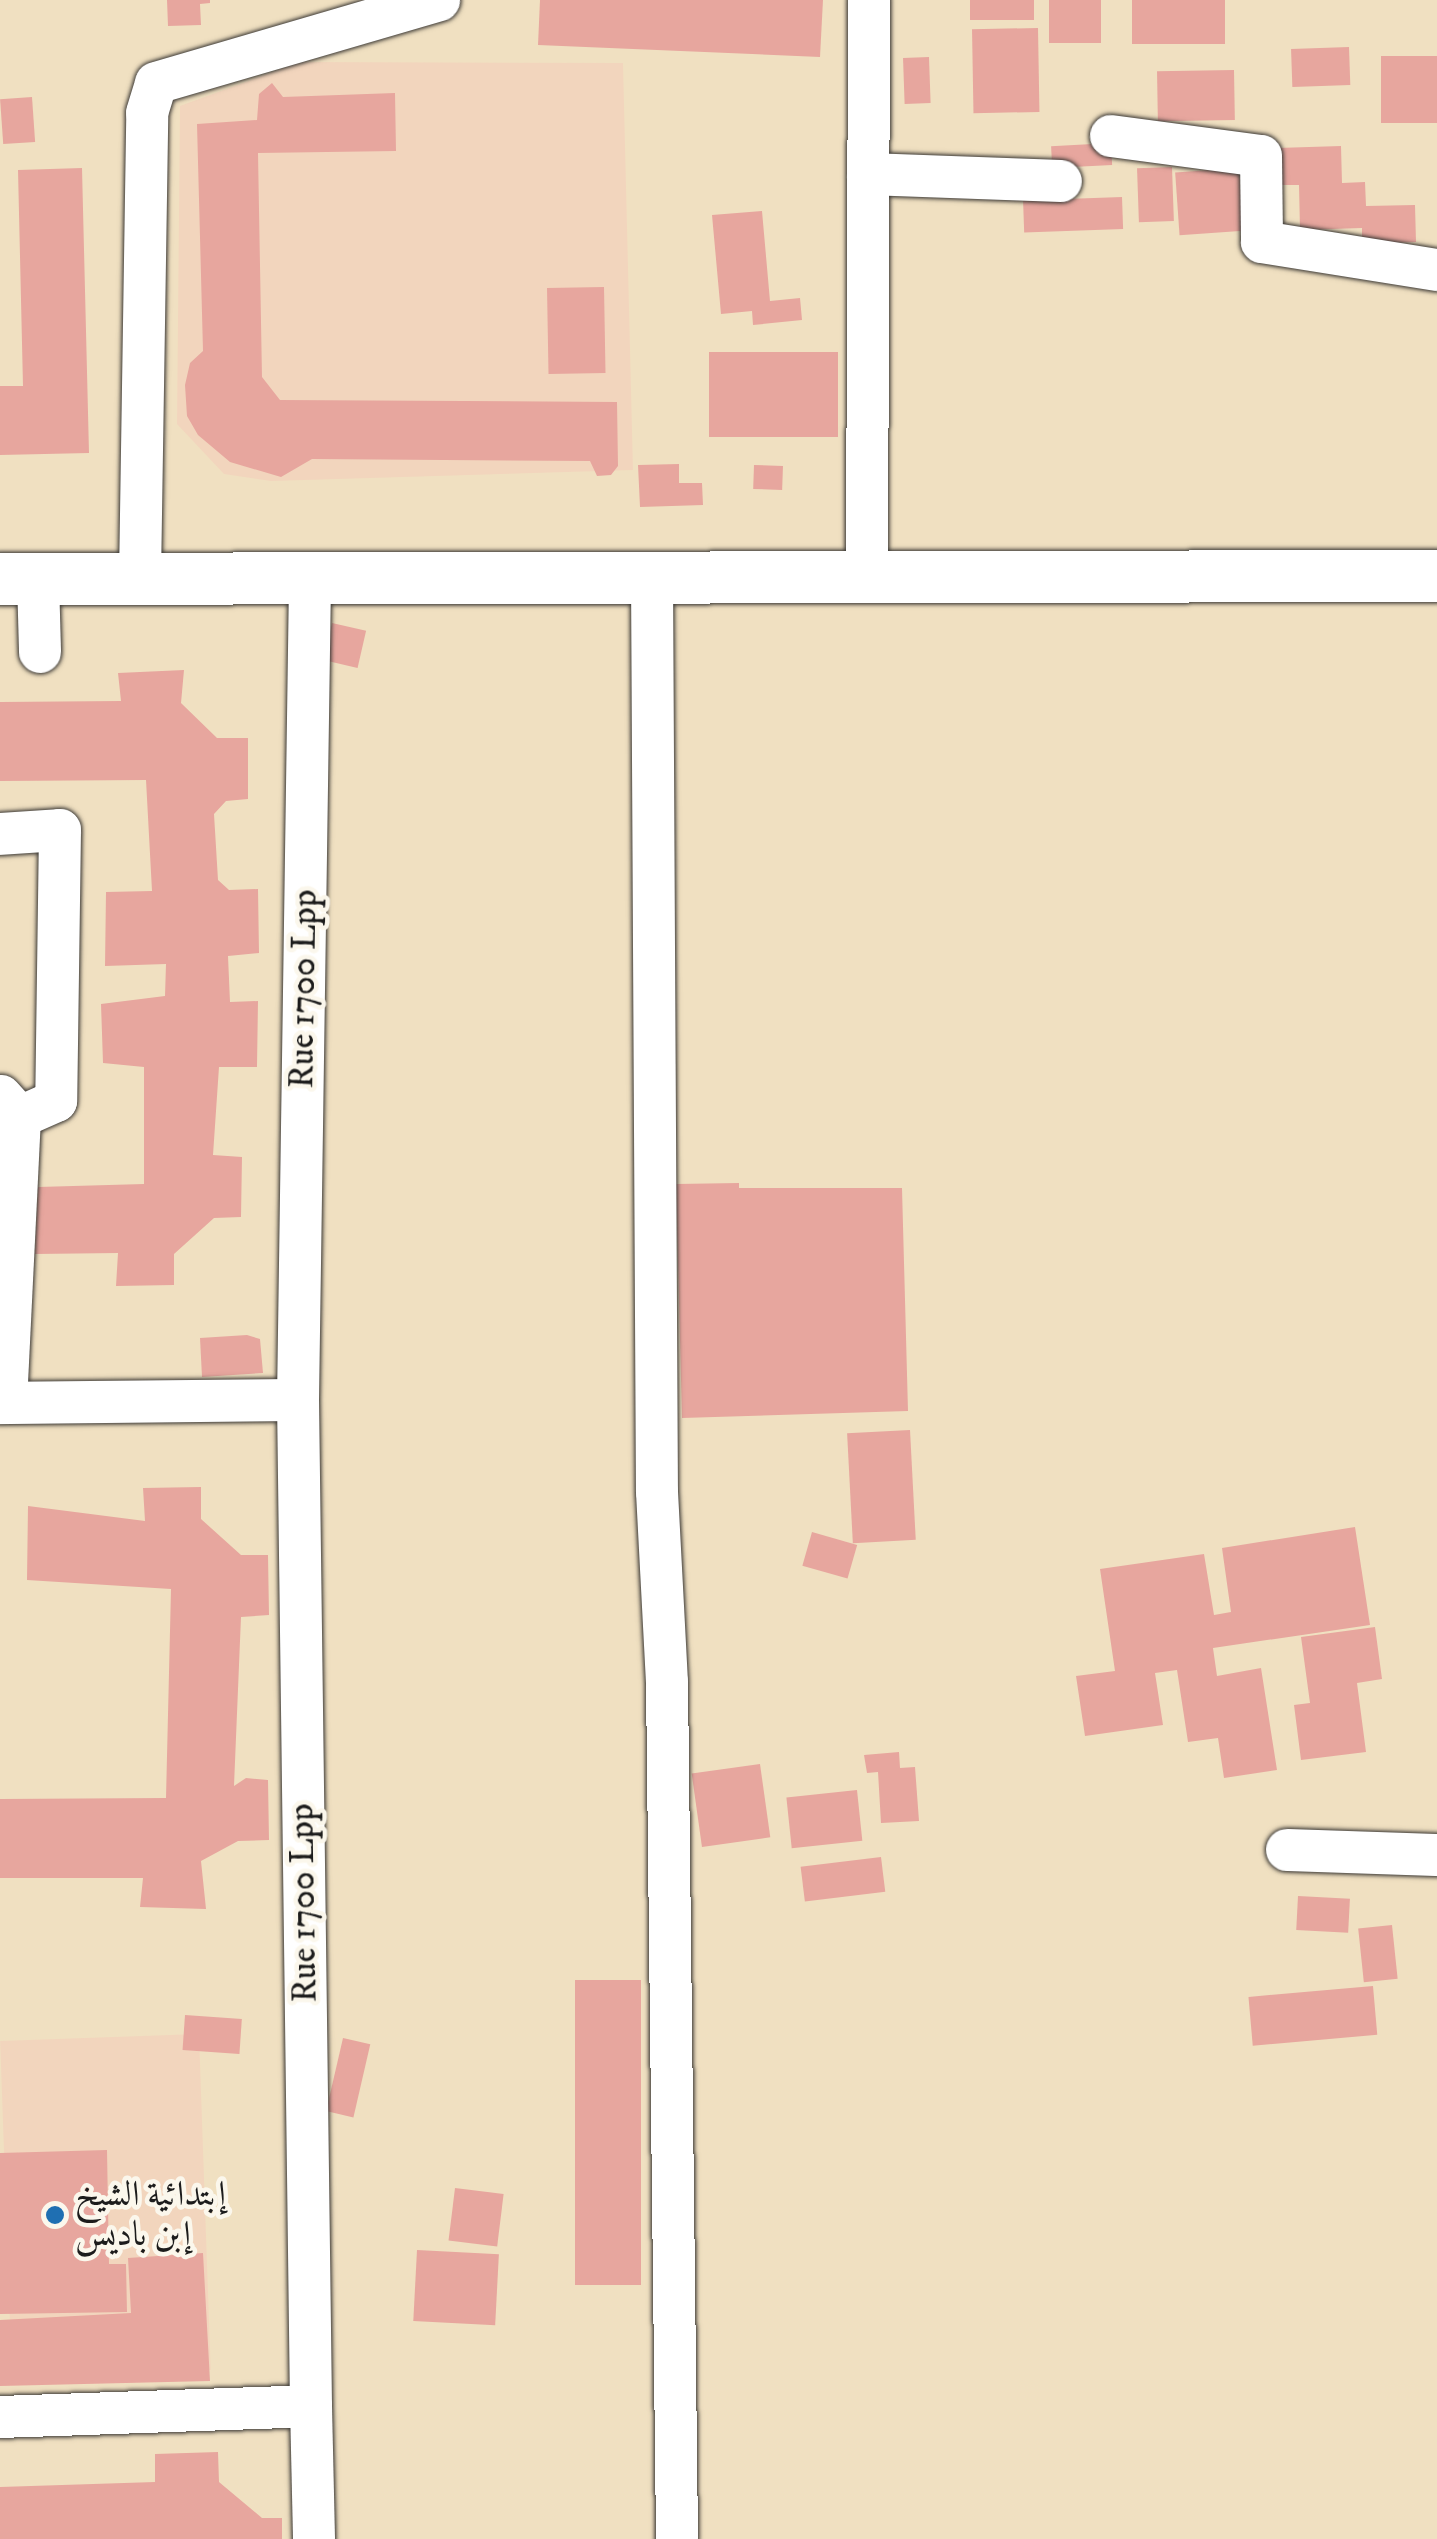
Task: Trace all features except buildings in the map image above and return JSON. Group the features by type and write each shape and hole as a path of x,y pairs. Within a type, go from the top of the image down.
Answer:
{"main road":[{"path":"19,579 1437,576"}],"street":[{"path":"140,578 147,114 156,83 439,0"},
{"path":"867,576 868,0"},
{"path":"1111,136 1261,156 1262,242 1437,270"},
{"path":"868,174 1061,182"},
{"path":"652,575 658,1492 667,1682 677,2539"},
{"name":"Rue 1700 Lpp","path":"310,578 298,1400 314,2539"},
{"path":"19,579 40,652"},
{"path":"0,834 60,830 56,1101 10,1106 3,1403 298,1400"},
{"path":"1287,1850 1437,1854"},
{"path":"0,2416 311,2406"}],"shaded area":[{"path":"300,62 623,63 633,470 271,481 224,474 177,424 180,106"},
{"path":"199,2034 211,2370 12,2377 0,2041"}],"place":[{"name":"إبتدائية الشيخ إبن باديس","path":"55,2215"}]}
